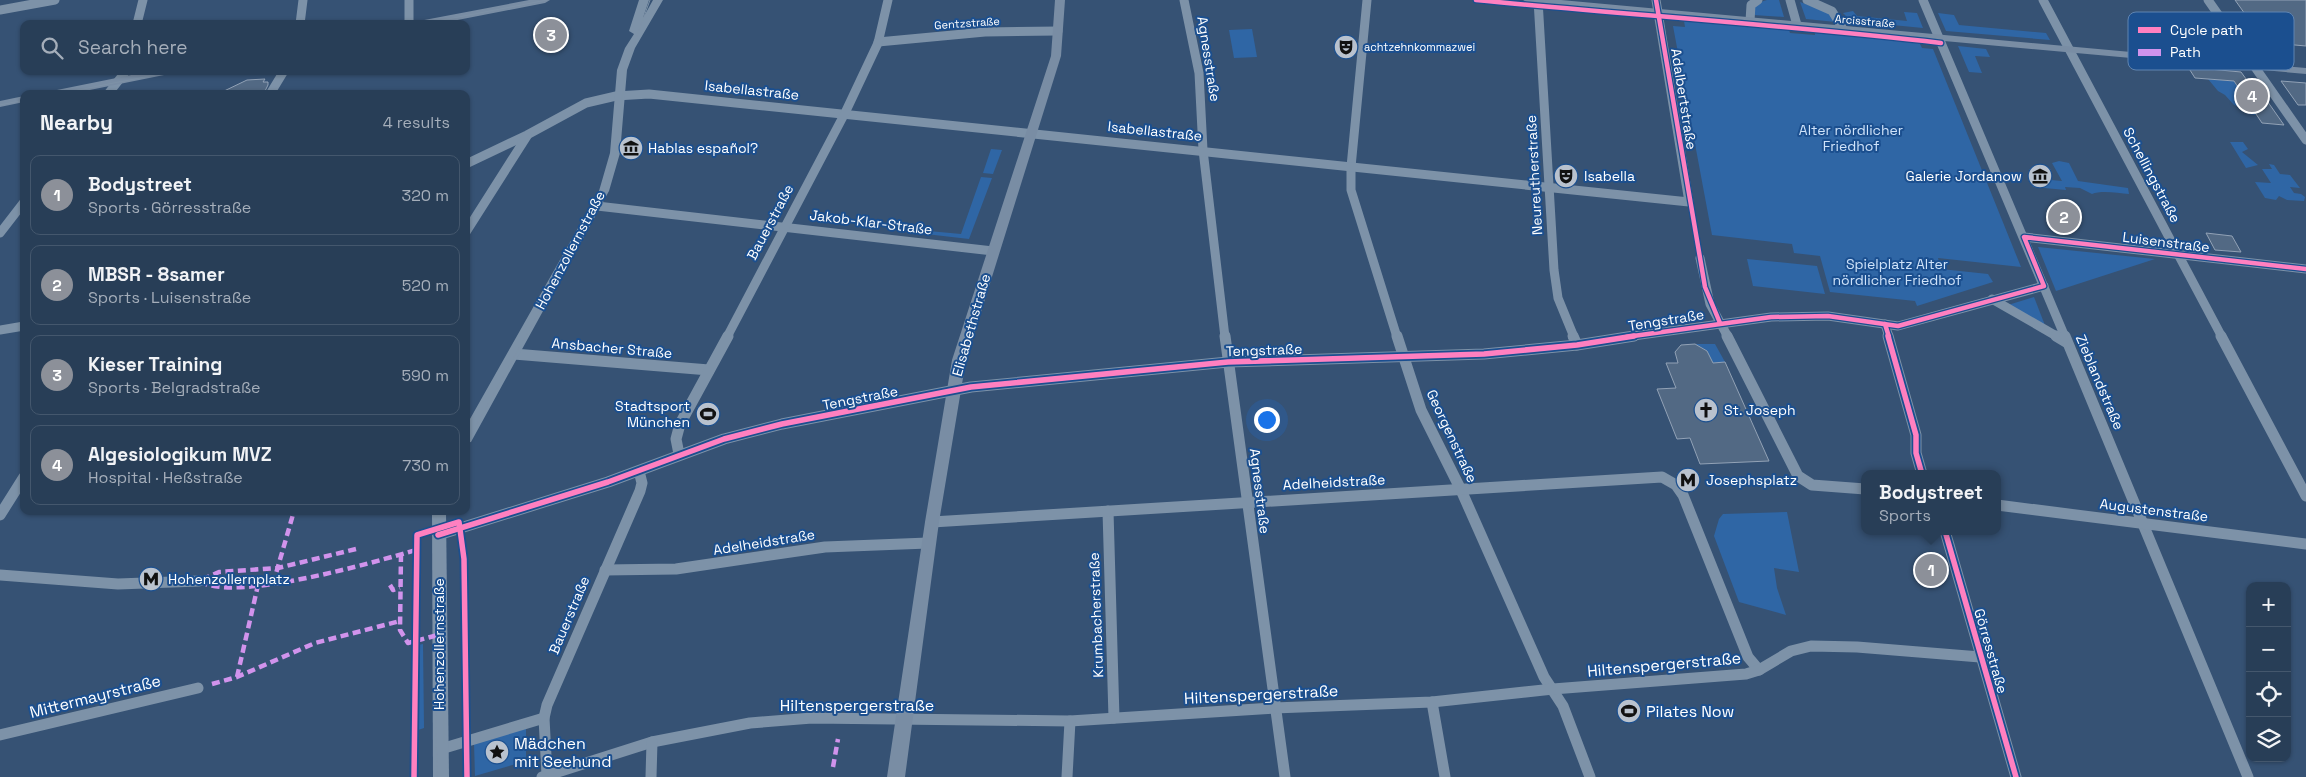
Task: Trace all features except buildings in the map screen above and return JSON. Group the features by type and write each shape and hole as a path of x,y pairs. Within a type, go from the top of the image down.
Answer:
{"main road":[{"path":"438,20 524,2 545,0"},
{"name":"Elisabethstraße","path":"896,777 902,721 928,543 959,360 1056,56 1060,0"},
{"name":"Arcisstraße","path":"1535,0 2128,55"},
{"path":"73,90 149,75"},
{"path":"0,104 20,100"}],"street":[{"path":"0,10 55,0"},
{"path":"138,20 143,0"},
{"path":"300,20 302,0"},
{"path":"409,0 409,20"},
{"name":"Hohenzollernstraße","path":"470,431 597,206 613,161 622,70 644,0"},
{"name":"Hohenzollernstraße","path":"630,48 658,0"},
{"name":"Bauerstraße","path":"680,454 676,435 708,370 719,354 784,226 845,113 878,42 888,0"},
{"name":"Agnesstraße","path":"1184,0 1199,73 1203,150 1228,362 1274,708 1285,777"},
{"name":"Georgenstraße","path":"1367,0 1351,167 1351,190 1358,218 1421,410 1461,490 1544,677 1563,706 1590,777"},
{"name":"Neureutherstraße","path":"1535,0 1550,188 1552,258 1558,298 1577,345"},
{"name":"Adalbertstraße","path":"1656,0 1689,202"},
{"path":"1750,21 1751,5 1758,0"},
{"path":"1790,0 1798,25"},
{"name":"Arcisstraße","path":"1807,0 1832,11 1843,29"},
{"name":"Zieblandstraße","path":"1922,0 2024,237 2248,777"},
{"name":"Schellingstraße","path":"2043,0 2306,496"},
{"path":"2208,0 2217,12"},
{"name":"Gentzstraße","path":"878,42 984,32 1058,31"},
{"path":"2258,70 2306,140"},
{"path":"111,90 123,75"},
{"path":"272,90 282,75"},
{"name":"Isabellastraße","path":"470,162 527,135 586,103 619,96 649,94 1032,132 1689,202"},
{"path":"470,226 527,135"},
{"name":"Jakob-Klar-Straße","path":"597,206 993,251"},
{"path":"0,233 20,207"},
{"name":"Luisenstraße","path":"2024,237 2306,269"},
{"path":"1700,258 1707,296 1800,480 1812,485 1861,489"},
{"name":"Tengstraße","path":"438,535 639,471 724,439 782,424 972,387 1228,362 1403,358 1577,345 1720,322 1809,316 1905,325 1992,299 2044,286"},
{"path":"1992,299 2066,342"},
{"path":"1885,324 1916,435 1916,453 1921,470"},
{"path":"0,330 20,327"},
{"name":"Ansbacher Straße","path":"514,354 708,370"},
{"name":"Bauerstraße","path":"545,776 544,718 547,705 640,491 642,483 639,471"},
{"name":"Adelheidstraße","path":"932,522 1461,490 1650,476 1662,477 1676,485 1683,495 1748,658 1759,670"},
{"path":"0,515 20,483"},
{"name":"Augustenstraße","path":"2001,506 2306,544"},
{"name":"Krumbacherstraße","path":"1108,511 1114,718"},
{"name":"Hohenzollernstraße","path":"439,515 441,777"},
{"name":"Görresstraße","path":"1946,535 2016,777"},
{"name":"Adelheidstraße","path":"605,570 641,573 830,547 928,543"},
{"path":"0,574 118,584 200,582"},
{"name":"Hiltenspergerstraße","path":"545,776 652,742 750,723 812,718 902,721 1070,721 1274,708 1432,702 1553,689 1746,674 1759,670 1791,651 1811,646 1857,647 1980,657"},
{"name":"Mittermayrstraße","path":"0,735 198,688"},
{"path":"1432,702 1446,777"},
{"path":"441,749 544,718"},
{"path":"1067,777 1070,750 1070,721"},
{"path":"651,777 652,742"}],"green space":[{"path":"1767,0 1779,0 1784,17 1753,15 1757,5"},
{"path":"1800,2 1828,12 1836,22 1806,19"},
{"path":"1853,11 1857,16 1907,21 1904,12 1917,13 1923,28 1851,21 1843,13"},
{"path":"1938,13 1954,15 1959,25 2046,33 2050,40 1946,31"},
{"name":"Alter nördlicher Friedhof","path":"1684,21 1789,30 1790,33 1815,35 1815,33 1919,42 1922,48 1933,49 2021,267 1938,258 1941,269 1988,274 1993,282 1917,306 1915,301 1830,292 1820,256 1794,253 1792,244 1712,235 1673,26 1685,27"},
{"path":"1252,29 1257,57 1234,58 1229,30"},
{"path":"1958,46 1986,49 1990,57 1975,56 1982,73 1969,72"},
{"path":"2208,79 2234,81 2256,115 2248,114 2244,108 2234,105"},
{"path":"2230,142 2243,142 2248,149 2242,152 2258,165 2246,168"},
{"path":"991,149 1002,150 993,174 983,173"},
{"path":"2059,161 2069,163 2078,181 2128,188 2129,194 2105,192 2092,194 2080,188 2065,187 2066,190 2033,187 2029,178 2062,181 2052,163"},
{"path":"2269,164 2274,165 2280,174 2290,175 2300,188 2290,187 2294,193 2305,197 2304,201 2287,200 2279,196 2276,200 2265,198 2255,182 2271,183 2262,169 2272,169"},
{"path":"981,177 992,178 969,239 917,233 918,230 961,234"},
{"path":"2038,247 2155,259 2056,291"},
{"path":"1747,259 1817,266 1825,294 1753,286"},
{"path":"2034,297 2046,328 2008,305"},
{"path":"1695,344 1715,344 1725,362 1713,363 1707,351"},
{"path":"1787,512 1799,572 1774,568 1777,588 1786,615 1739,602 1714,536 1719,519 1723,514"},
{"path":"423,644 424,728 418,730 418,645"},
{"path":"526,728 526,761 475,776 474,744"}],"tram line":[{"path":"443,20 547,0"},
{"path":"470,437 606,191 617,153 625,69 650,0"},
{"path":"78,90 155,75"},
{"path":"0,105 20,101"},
{"path":"436,515 434,624 437,777"},
{"path":"442,557 444,742"}],"marked path":[{"path":"273,584 293,515"},
{"path":"356,549 278,568 219,572 199,581 206,585 217,586 253,585 300,580 416,550"},
{"path":"401,554 400,630 408,643 438,635"},
{"path":"237,677 258,585"},
{"path":"390,585 393,590 400,588"},
{"path":"212,684 237,677 315,643 400,621"},
{"path":"833,767 838,739"}],"cycle path":[{"path":"1476,0 1659,18 1844,32 1941,43"},
{"path":"1656,0 1705,287 1720,323"},
{"path":"438,535 608,482 724,439 782,424 971,387 1228,362 1484,354 1577,345 1771,317 1828,316 1898,326 2044,286 2024,237 2306,269"},
{"path":"1885,324 1916,435 1916,453 1921,470"},
{"path":"414,777 417,535 459,522 464,559 467,777"},
{"path":"1946,535 2016,777"}],"place":[{"name":"Kieser Training","path":"551,35"},
{"name":"achtzehnkommazwei","path":"1346,47"},
{"name":"Algesiologikum MVZ","path":"2252,96"},
{"name":"Hablas español?","path":"631,148"},
{"name":"Isabella","path":"1566,176"},
{"name":"Galerie Jordanow","path":"2040,176"},
{"name":"MBSR - 8samer","path":"2064,217"},
{"name":"St. Joseph","path":"1706,410"},
{"name":"Stadtsport München","path":"708,414"},
{"name":"Josephsplatz","path":"1688,480"},
{"name":"Bodystreet","path":"1931,570"},
{"name":"Hohenzollernplatz","path":"151,579"},
{"name":"Pilates Now","path":"1629,711"},
{"name":"Mädchen mit Seehund","path":"497,752"}],"park label":[{"name":"Spielplatz Alter nördlicher Friedhof","path":"1897,272"}]}
